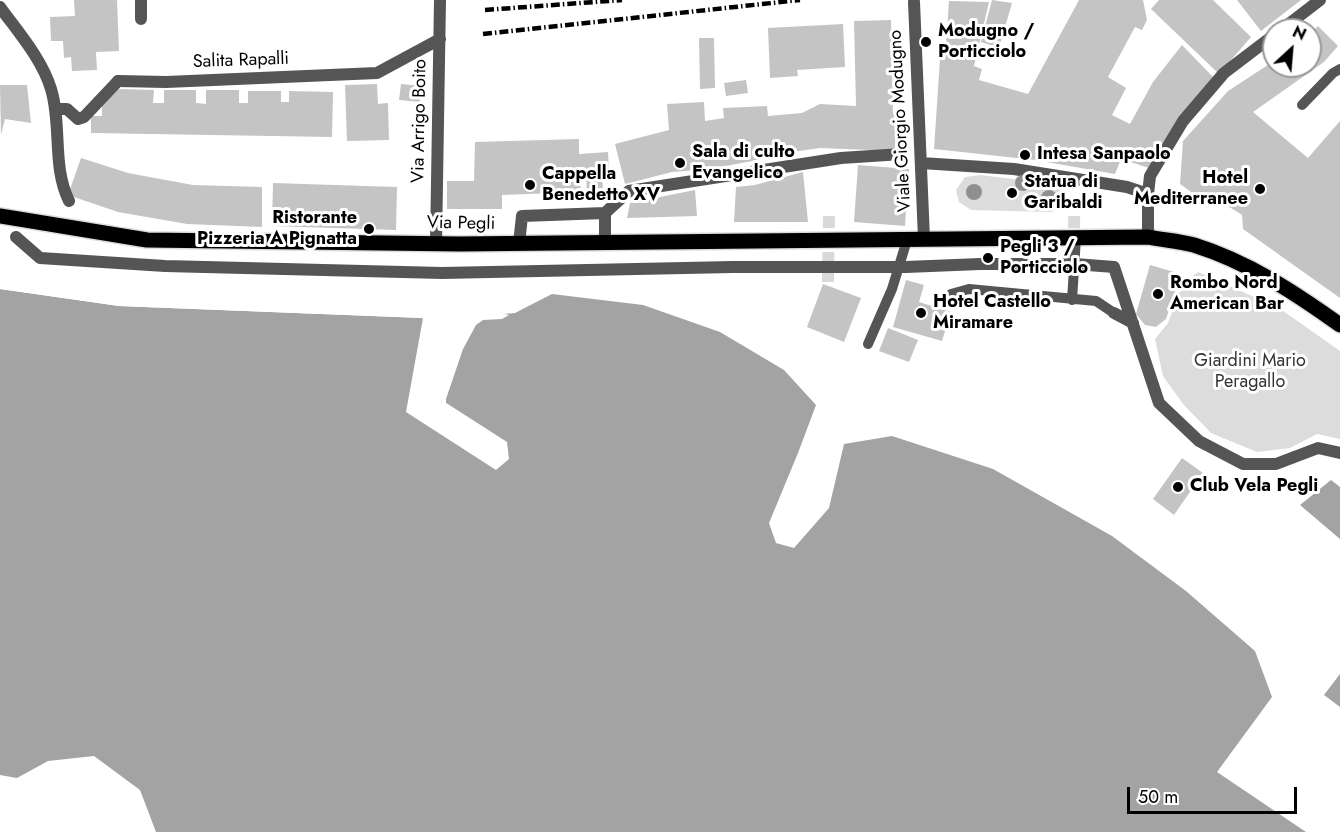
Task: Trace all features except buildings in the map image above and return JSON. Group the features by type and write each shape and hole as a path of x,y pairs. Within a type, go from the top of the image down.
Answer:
{"main road":[{"name":"Via Pegli","path":"0,216 147,240 605,244 1148,237 1192,245 1240,262 1291,290 1340,325"}],"street":[{"path":"141,0 141,19"},
{"name":"Via Arrigo Boito","path":"436,243 440,0"},
{"path":"1297,18 1320,0"},
{"name":"Viale Giorgio Modugno","path":"914,2 924,239"},
{"path":"0,7 42,67 51,88 62,186 69,201"},
{"name":"Salita Rapalli","path":"55,110 68,109 78,119 84,117 118,81 166,82 377,73 440,39"},
{"path":"1148,237 1150,176 1183,121 1224,73 1262,44"},
{"path":"519,244 522,216 605,213 628,191 841,158 902,154"},
{"path":"921,163 1014,169 1126,187 1148,194"},
{"path":"605,213 605,244"},
{"path":"16,237 40,258 165,266 442,273 980,264 1075,264 1114,267 1159,403 1198,441 1243,464 1276,464 1318,448 1340,453"},
{"path":"1114,313 1133,323"}],"lane":[{"path":"1302,105 1333,73 1340,69"},
{"path":"1072,300 1076,238"},
{"path":"868,344 892,289 907,240"},
{"path":"951,294 969,289 1096,301 1114,313"}],"green space":[{"path":"980,175 1055,184 1065,194 1063,202 1052,212 971,210 959,202 956,190 965,177"},
{"name":"Giardini Mario Peragallo","path":"1198,272 1279,308 1340,351 1340,439 1317,434 1290,448 1257,452 1211,433 1183,404 1163,376 1155,339 1168,323 1183,283"}],"shaded area":[{"path":"0,289 119,306 423,318 406,412 496,470 509,459 507,442 440,399 471,317 515,313 552,294 643,305 720,332 784,370 816,405 769,523 776,543 794,548 829,508 844,444 892,436 993,469 1112,536 1186,591 1255,651 1272,697 1217,772 1306,832 156,832 140,790 94,756 48,761 17,778 0,775"},
{"path":"1331,480 1340,487 1340,539 1300,505"},
{"path":"1340,674 1340,707 1324,695"}],"pier":[{"path":"0,286 119,303 423,315 425,321 422,318 119,306 0,289"},
{"path":"495,312 509,315 502,319 483,320 476,325 463,349 446,399 446,407 437,399 450,346 470,315"}],"tunnel":[{"path":"1073,246 1075,199"},
{"path":"828,282 829,213"}],"railway":[{"path":"485,10 622,0"},
{"path":"483,34 800,0"}],"place":[{"name":"Modugno / Porticciolo","path":"926,42"},
{"name":"Intesa Sanpaolo","path":"1025,155"},
{"name":"Sala di culto Evangelico","path":"680,163"},
{"name":"Cappella Benedetto XV","path":"530,185"},
{"name":"Hotel Mediterranee","path":"1260,189"},
{"name":"Statua di Garibaldi","path":"1012,193"},
{"name":"Ristorante Pizzeria A Pignatta","path":"369,229"},
{"name":"Pegli 3 / Porticciolo","path":"988,258"},
{"name":"Rombo Nord American Bar","path":"1158,294"},
{"name":"Hotel Castello Miramare","path":"921,313"},
{"name":"Club Vela Pegli","path":"1178,487"}]}
